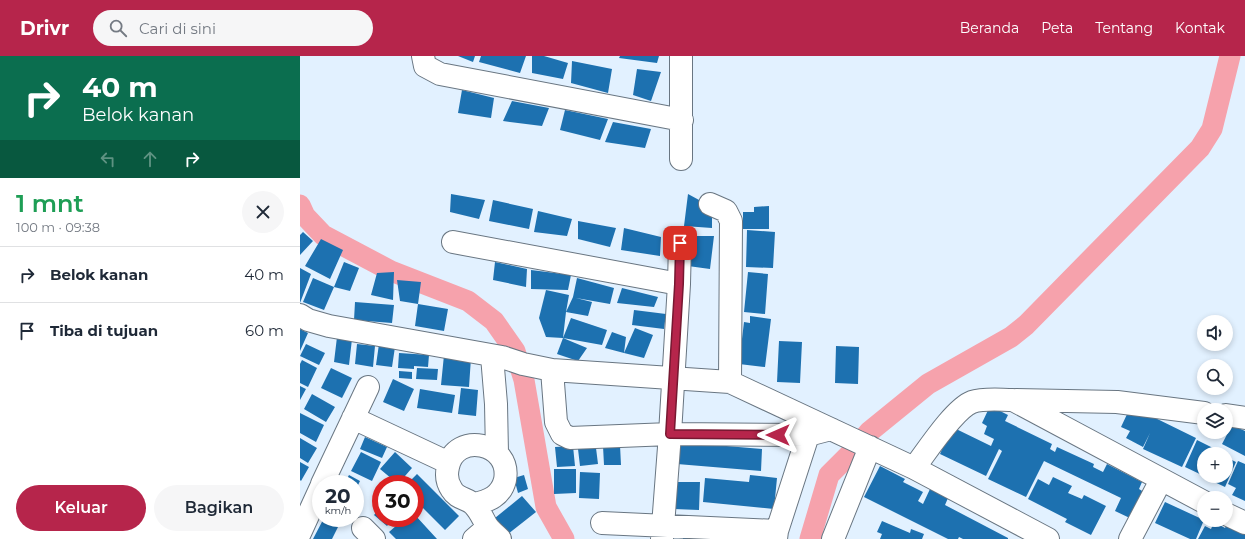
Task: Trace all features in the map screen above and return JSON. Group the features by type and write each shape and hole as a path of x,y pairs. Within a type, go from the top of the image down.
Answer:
{"street":[{"path":"423,56 425,66 440,74 682,120"},
{"path":"681,159 682,56"},
{"path":"710,204 726,211 731,221 730,382"},
{"path":"453,242 679,284"},
{"path":"662,533 670,434 680,243"},
{"path":"300,315 308,320 329,326 497,356 522,364 552,370 730,382 914,468 1048,539"},
{"path":"497,356 497,453"},
{"path":"552,370 556,422 562,434 570,438 670,434 808,435 852,438"},
{"path":"326,475 368,387"},
{"path":"914,468 954,416 965,406 977,401 1013,400 1117,402 1197,411"},
{"path":"1013,400 1197,498"},
{"path":"1233,416 1245,418"},
{"path":"353,418 449,463"},
{"path":"602,523 662,533 776,535 808,435"},
{"path":"833,539 852,438"},
{"path":"480,444 497,453 504,462 506,474 504,484 498,494 488,501 474,504 459,497 452,491 448,482 447,472 449,463 453,455 461,448 480,444"},
{"path":"1130,539 1161,480"},
{"path":"474,504 487,535"},
{"path":"300,533 312,507"},
{"path":"1233,517 1245,523"}],"building":[{"path":"458,56 475,56 473,62"},
{"path":"481,56 526,56 520,73 479,62"},
{"path":"532,56 544,56 568,63 563,79 532,73"},
{"path":"620,56 659,56 657,63 619,58"},
{"path":"572,61 612,69 608,93 571,83"},
{"path":"637,69 661,72 651,101 633,95"},
{"path":"462,90 494,98 491,118 458,113"},
{"path":"512,101 549,108 542,126 503,121"},
{"path":"565,110 608,119 600,140 560,130"},
{"path":"613,122 651,129 645,148 605,142"},
{"path":"451,194 485,200 479,219 450,212"},
{"path":"688,194 712,207 712,228 684,226"},
{"path":"493,200 533,209 529,229 489,221"},
{"path":"769,206 769,229 743,229 743,212 754,212 754,207"},
{"path":"538,211 572,219 567,236 534,232"},
{"path":"578,221 616,228 610,247 578,239"},
{"path":"624,228 661,237 660,256 621,250"},
{"path":"747,230 775,232 773,268 746,267"},
{"path":"303,232 313,241 300,255 300,235"},
{"path":"691,236 714,236 710,269 688,266"},
{"path":"321,239 343,250 330,279 305,266"},
{"path":"344,262 359,268 350,291 334,287"},
{"path":"495,262 527,269 526,287 493,280"},
{"path":"300,268 311,274 300,303"},
{"path":"531,270 571,275 568,290 531,289"},
{"path":"394,272 393,300 371,295 377,273"},
{"path":"748,272 768,274 765,314 744,312"},
{"path":"313,278 334,287 324,310 303,302"},
{"path":"577,278 614,288 610,304 576,298 592,302 588,316 566,312 573,297"},
{"path":"397,280 421,282 418,304 400,301"},
{"path":"622,288 658,297 654,307 617,303"},
{"path":"546,290 569,295 563,338 546,337 539,318"},
{"path":"355,302 394,305 392,323 354,320"},
{"path":"418,304 448,309 444,331 415,326"},
{"path":"634,310 666,314 664,329 632,325"},
{"path":"750,316 771,319 765,367 739,364 744,322 750,323"},
{"path":"571,318 607,330 602,345 563,338"},
{"path":"635,328 653,335 644,358 624,353"},
{"path":"300,329 308,333 300,351"},
{"path":"612,332 626,337 624,353 605,348"},
{"path":"337,337 352,339 349,365 334,362"},
{"path":"563,338 587,348 578,361 557,354"},
{"path":"779,341 802,342 800,383 777,382"},
{"path":"306,344 325,353 319,365 300,356"},
{"path":"357,344 375,346 373,367 355,364"},
{"path":"379,344 395,347 392,367 376,365"},
{"path":"836,346 859,347 858,384 835,383"},
{"path":"399,353 429,355 428,367 414,366 414,369 398,368"},
{"path":"444,355 471,358 469,387 441,385"},
{"path":"302,360 317,368 308,387 300,383 300,364"},
{"path":"331,368 352,378 342,398 321,388"},
{"path":"417,368 438,369 437,380 416,379"},
{"path":"399,371 412,372 412,379 399,378"},
{"path":"393,379 414,389 404,411 383,402"},
{"path":"300,386 306,389 300,400"},
{"path":"461,388 478,390 476,416 458,414"},
{"path":"420,389 455,395 452,413 417,408"},
{"path":"312,394 335,407 326,422 304,409"},
{"path":"990,406 1008,415 1005,421 1052,444 1050,449 1055,452 1057,447 1094,464 1093,467 1103,472 1107,464 1142,482 1139,489 1147,494 1134,520 1115,511 1121,498 1044,461 1026,497 988,479 1002,451 999,449 986,476 940,454 952,427 991,446 994,439 984,434 987,426 982,423"},
{"path":"1129,410 1141,411 1196,438 1182,467 1143,449 1150,433 1143,447 1126,438 1130,431 1121,427"},
{"path":"300,413 324,425 316,442 300,433"},
{"path":"1233,425 1245,431 1245,456 1233,450 1233,447 1228,447 1222,444 1225,439 1233,439"},
{"path":"365,437 387,447 382,458 360,449"},
{"path":"300,438 317,448 308,463 300,458"},
{"path":"1197,440 1211,447 1197,447 1197,473 1185,467"},
{"path":"679,442 762,449 761,471 677,464"},
{"path":"620,445 621,465 604,465 603,446"},
{"path":"573,446 575,466 557,467 555,447"},
{"path":"596,448 598,464 580,466 578,449"},
{"path":"361,452 381,462 375,475 372,475 372,481 364,477 364,475 359,475 351,471"},
{"path":"395,452 412,468 406,475 387,475 380,469"},
{"path":"1233,460 1236,462 1233,469"},
{"path":"1238,461 1245,464 1245,501 1233,495 1236,488 1228,484 1233,483 1233,472"},
{"path":"300,462 309,467 301,481 300,480"},
{"path":"880,466 905,479 903,482 923,492 918,501 923,504 930,489 948,498 945,505 1008,539 963,539 959,537 958,539 948,539 864,497"},
{"path":"554,469 576,469 576,493 554,494"},
{"path":"580,472 600,473 599,499 579,498"},
{"path":"524,475 528,489 518,493 514,478"},
{"path":"750,475 777,478 774,509 703,502 705,478 749,482"},
{"path":"1053,477 1072,486 1068,493 1082,499 1084,495 1106,506 1091,535 1065,522 1067,519 1028,499 1038,479 1049,485"},
{"path":"424,481 459,516 445,530 424,509"},
{"path":"675,482 700,482 699,510 674,509"},
{"path":"1216,483 1227,483 1225,487"},
{"path":"522,496 536,512 508,534 495,518"},
{"path":"1165,502 1197,517 1197,527 1201,527 1196,539 1190,539 1155,523"},
{"path":"882,521 910,533 911,529 924,534 922,539 880,539 882,534 877,532"},
{"path":"1233,523 1245,530 1245,539 1198,539 1204,527 1211,529 1212,527 1233,527"},
{"path":"424,525 437,539 396,539 389,532 395,527 424,527"},
{"path":"319,527 338,527 332,539 313,539"},
{"path":"700,535 700,539 683,539 683,536"}],"waterway":[{"path":"810,539 829,475 853,451 869,432 928,384 1011,337 1026,325 1200,148 1212,129 1230,56"},
{"path":"300,205 305,216 323,235 391,271 468,301 494,321 515,351 524,380 546,507 564,539"}],"route":[{"path":"680,243 670,434 778,435"}]}
